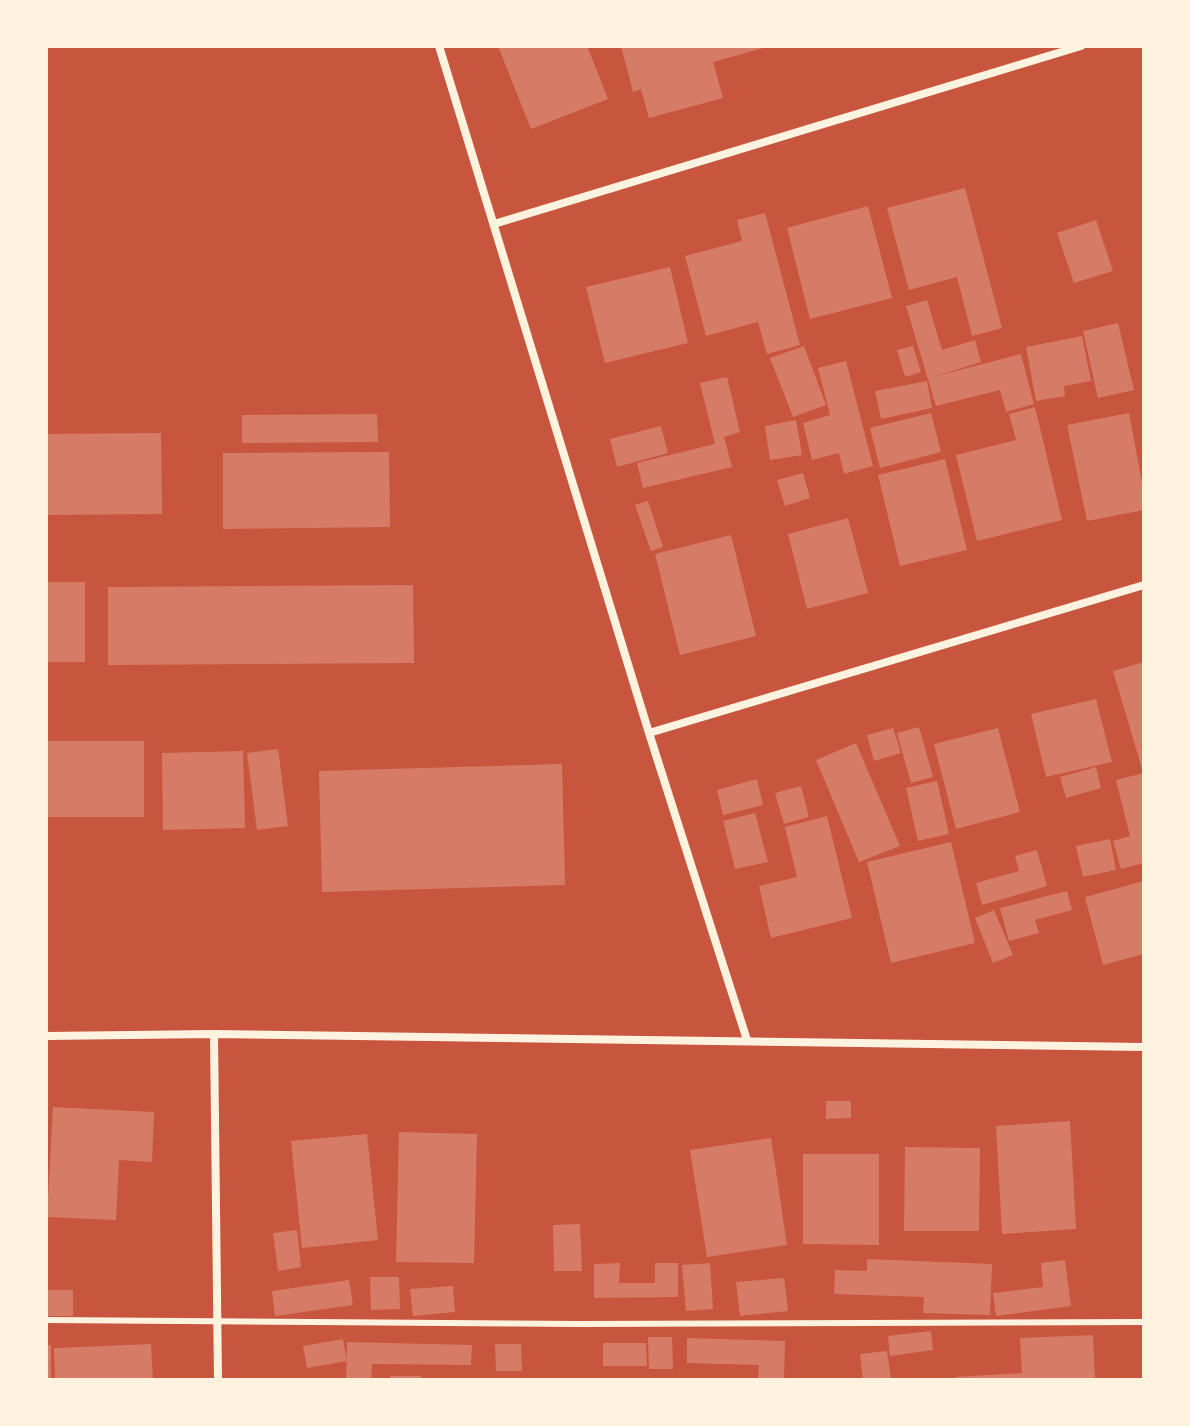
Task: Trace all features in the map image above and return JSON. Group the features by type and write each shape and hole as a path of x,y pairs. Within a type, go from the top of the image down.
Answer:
{"street":[{"path":"439,46 649,733 747,1040"},
{"path":"494,224 1081,46"},
{"path":"649,733 1144,585"},
{"path":"214,1034 218,1380"},
{"path":"46,1036 214,1034 1144,1047"}],"lane":[{"path":"46,1320 578,1324 1144,1322"}],"building":[{"path":"498,46 587,46 608,99 531,129"},
{"path":"621,46 767,47 713,62 723,98 649,118 641,89 633,92"},
{"path":"965,188 1002,328 972,336 957,277 909,290 887,208"},
{"path":"868,206 892,298 810,319 787,228"},
{"path":"765,213 800,345 767,354 758,322 706,336 685,256 742,241 737,220"},
{"path":"1096,220 1113,271 1074,283 1057,233"},
{"path":"670,267 688,343 605,363 586,287"},
{"path":"927,300 942,350 975,340 981,362 933,377 1021,354 1034,404 1006,412 1000,390 936,406 906,306"},
{"path":"1118,323 1134,390 1098,398 1083,331"},
{"path":"1082,336 1091,381 1064,386 1065,396 1036,401 1026,347"},
{"path":"804,346 826,405 793,417 770,358"},
{"path":"913,346 921,372 905,377 897,350"},
{"path":"846,361 873,466 844,474 839,453 812,460 803,423 830,415 818,368"},
{"path":"727,377 740,432 724,437 732,467 643,488 637,463 715,444 700,383"},
{"path":"927,381 932,408 881,419 875,391"},
{"path":"1035,407 1062,520 977,541 956,455 1016,440 1009,414"},
{"path":"931,413 941,452 880,468 870,428"},
{"path":"1129,413 1144,493 1144,510 1087,521 1067,425"},
{"path":"377,414 378,442 242,443 242,415"},
{"path":"796,420 802,455 770,460 765,426"},
{"path":"661,426 668,453 617,467 610,439"},
{"path":"161,433 162,514 46,515 46,434"},
{"path":"389,452 390,527 223,529 223,453"},
{"path":"945,459 967,550 900,566 878,475"},
{"path":"803,473 810,498 785,506 777,480"},
{"path":"648,501 663,547 651,551 635,505"},
{"path":"848,518 868,593 807,609 788,534"},
{"path":"731,535 756,636 680,655 655,554"},
{"path":"46,582 85,582 85,662 46,662"},
{"path":"413,585 414,663 108,665 108,587"},
{"path":"1144,662 1144,772 1143,772 1113,671"},
{"path":"1096,699 1112,762 1046,777 1031,714"},
{"path":"919,727 933,777 911,783 897,733"},
{"path":"893,728 901,753 874,761 867,735"},
{"path":"998,728 1020,812 956,829 934,744"},
{"path":"46,741 144,741 144,817 46,817"},
{"path":"856,743 900,846 859,862 816,760"},
{"path":"278,749 288,826 257,830 247,753"},
{"path":"243,751 245,828 163,830 162,753"},
{"path":"562,764 565,885 322,892 319,771"},
{"path":"1096,767 1101,788 1066,798 1060,777"},
{"path":"1144,773 1144,863 1121,869 1113,841 1130,836 1116,780"},
{"path":"757,779 763,805 723,815 717,790"},
{"path":"937,781 949,834 918,841 906,788"},
{"path":"801,786 809,817 784,824 775,793"},
{"path":"755,813 768,862 735,869 723,821"},
{"path":"827,816 852,918 771,938 759,886 797,877 785,827"},
{"path":"1110,839 1116,870 1083,877 1076,846"},
{"path":"951,842 975,943 891,963 867,862"},
{"path":"1037,850 1047,886 982,905 976,883 1019,871 1015,856"},
{"path":"1144,881 1144,954 1103,965 1085,897"},
{"path":"1067,891 1072,910 1035,920 1039,933 1009,941 1000,908"},
{"path":"994,910 1013,955 993,963 975,918"},
{"path":"826,1101 851,1101 851,1118 826,1119"},
{"path":"53,1107 154,1112 152,1162 119,1160 116,1220 47,1217"},
{"path":"1070,1121 1076,1229 1002,1234 996,1126"},
{"path":"399,1132 477,1134 474,1263 396,1262"},
{"path":"367,1134 378,1240 302,1248 291,1141"},
{"path":"771,1138 787,1245 707,1257 690,1150"},
{"path":"905,1147 980,1148 979,1231 904,1231"},
{"path":"803,1154 879,1154 879,1245 803,1244"},
{"path":"580,1224 582,1271 554,1271 553,1225"},
{"path":"297,1230 301,1267 278,1271 273,1233"},
{"path":"867,1259 992,1264 990,1315 923,1313 924,1297 834,1294 835,1270 867,1271"},
{"path":"1065,1260 1071,1306 996,1316 993,1293 1043,1287 1041,1263"},
{"path":"620,1263 619,1283 655,1283 655,1263 678,1263 678,1297 594,1298 594,1264"},
{"path":"710,1263 713,1309 686,1311 682,1265"},
{"path":"370,1277 399,1277 400,1309 371,1310"},
{"path":"784,1278 788,1311 740,1316 736,1282"},
{"path":"349,1280 353,1305 275,1316 272,1291"},
{"path":"453,1286 455,1312 413,1316 410,1289"},
{"path":"48,1290 73,1290 73,1316 48,1316"},
{"path":"931,1331 933,1350 890,1356 888,1336"},
{"path":"1093,1335 1095,1380 955,1380 955,1377 1022,1373 1020,1338"},
{"path":"648,1337 672,1337 673,1369 649,1369"},
{"path":"687,1338 785,1341 784,1380 758,1380 759,1365 687,1363"},
{"path":"343,1339 347,1361 307,1368 303,1346"},
{"path":"347,1342 472,1345 471,1365 372,1364 371,1380 346,1380"},
{"path":"603,1343 646,1343 647,1366 603,1366"},
{"path":"151,1344 153,1380 55,1380 54,1348"},
{"path":"495,1344 521,1344 522,1371 496,1371"},
{"path":"46,1345 51,1345 51,1380 46,1380"},
{"path":"887,1351 891,1380 863,1380 860,1354"},
{"path":"390,1376 421,1376 421,1380 390,1380"}]}
